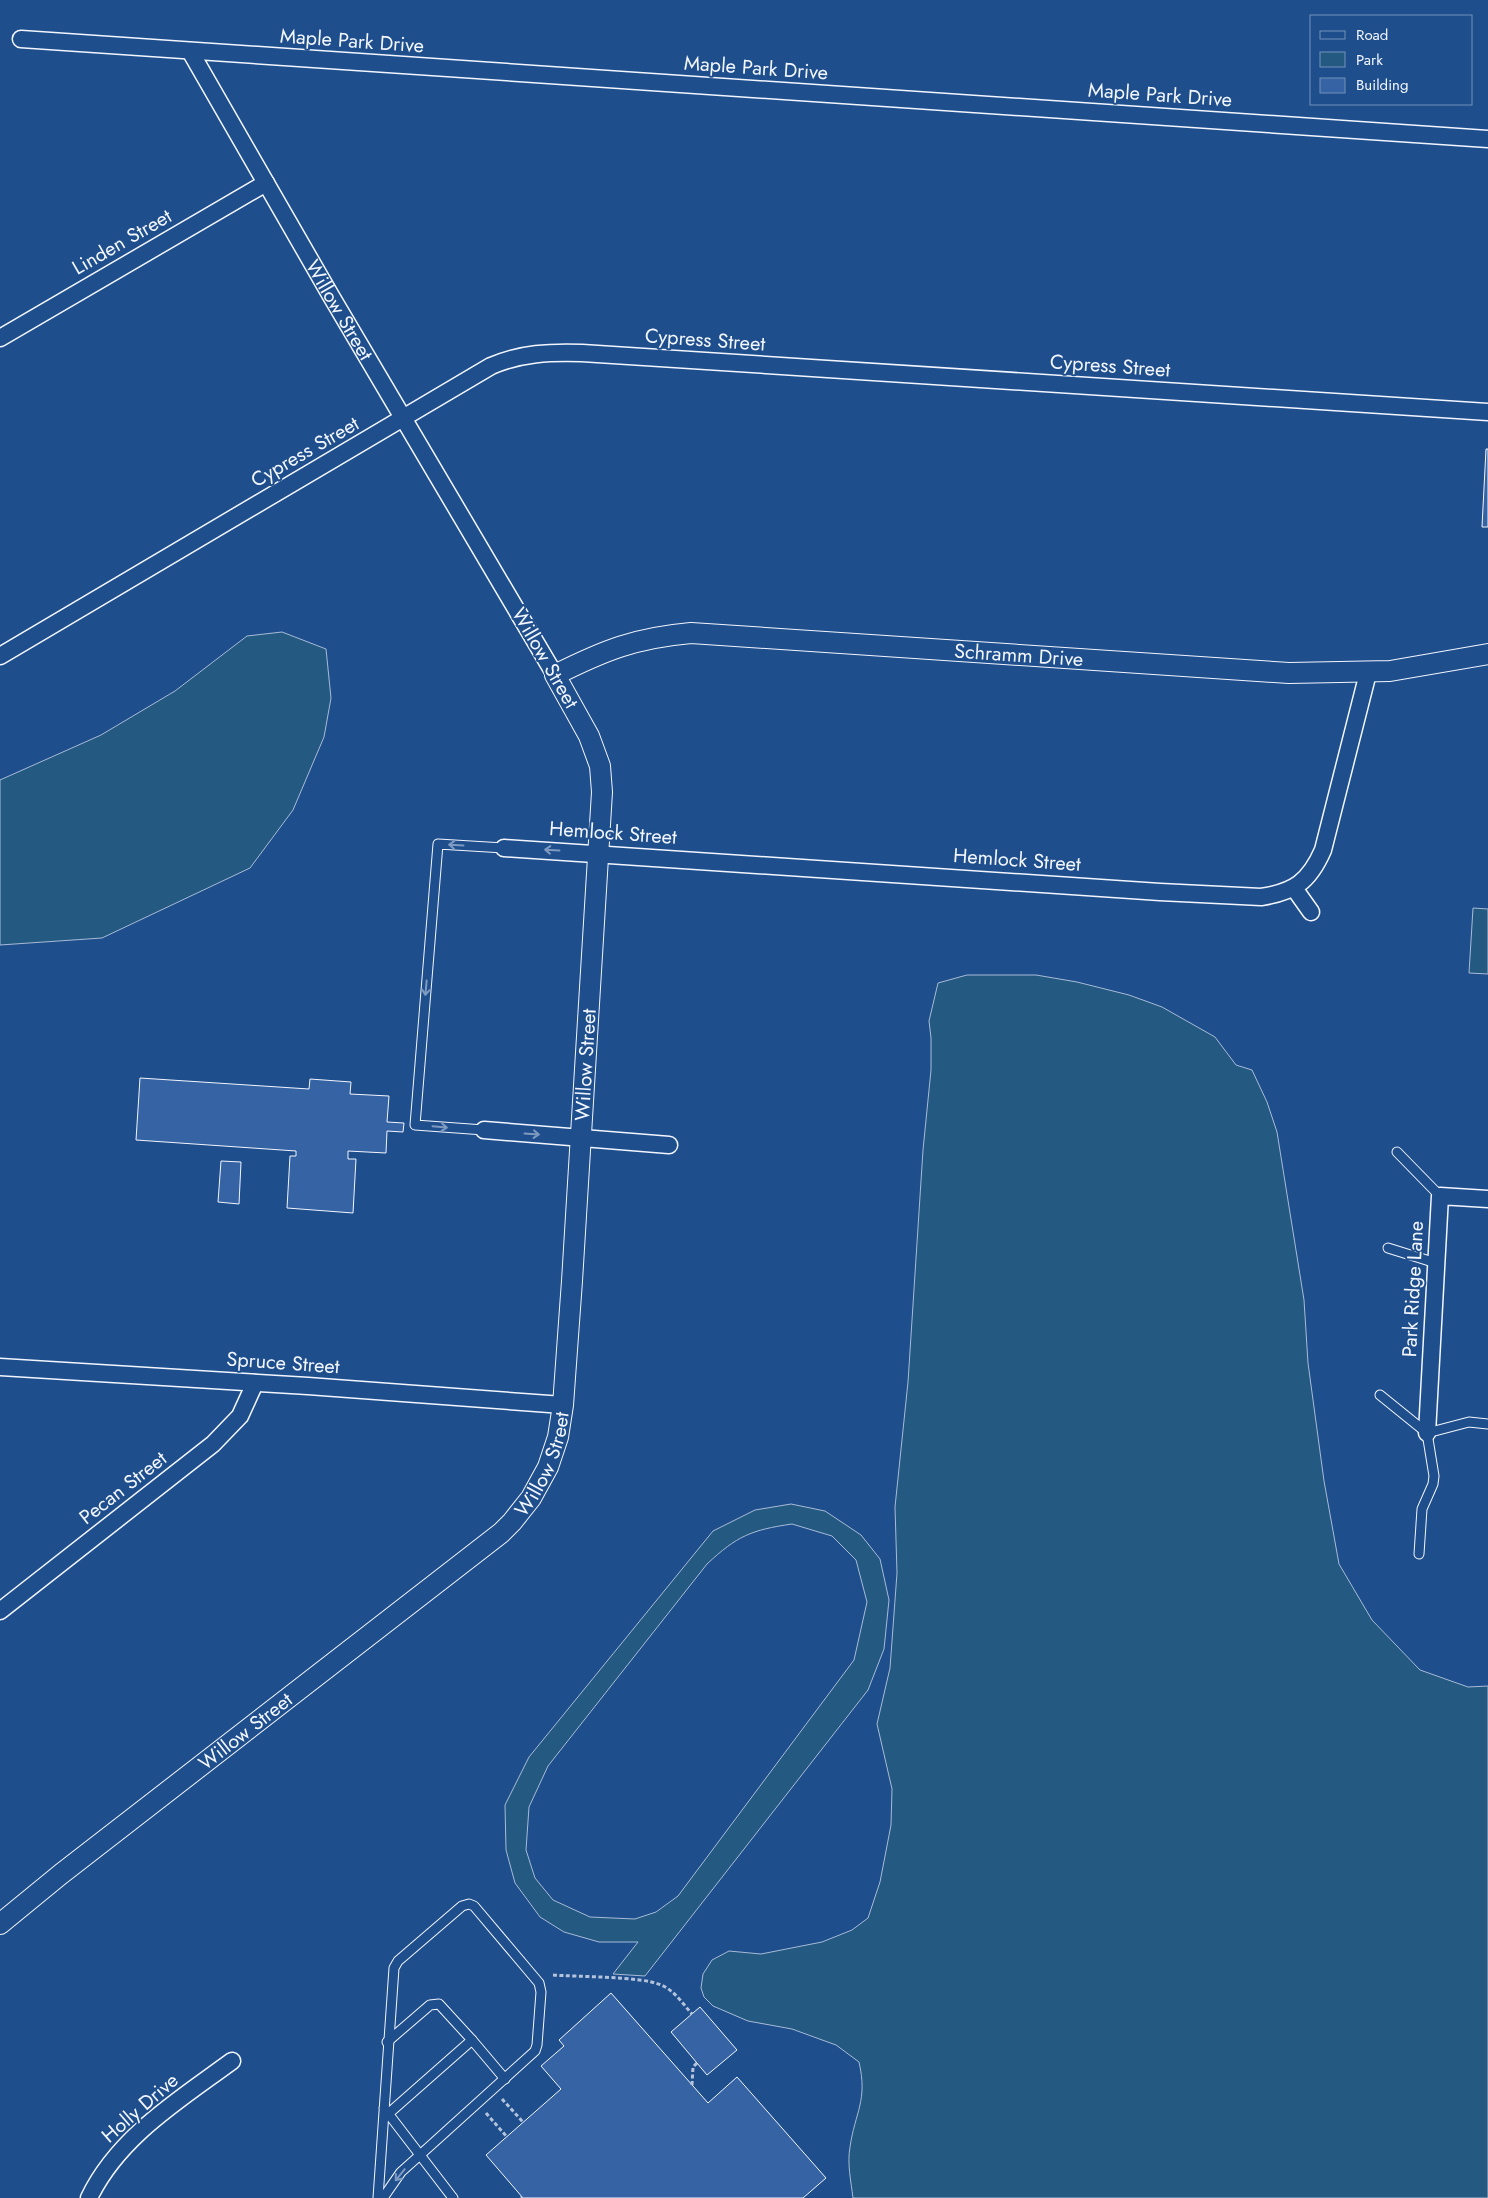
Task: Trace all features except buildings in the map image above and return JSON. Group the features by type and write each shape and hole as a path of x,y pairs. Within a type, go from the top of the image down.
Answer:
{"street":[{"name":"Maple Park Drive","path":"21,39 1488,139"},
{"name":"Willow Street","path":"0,1924 61,1874 506,1528 531,1498 548,1467 558,1437 562,1405 599,853 602,792 600,766 590,736 555,675 190,52"},
{"name":"Linden Street","path":"0,338 266,183"},
{"name":"Cypress Street","path":"0,656 491,366 516,356 557,352 1488,412"},
{"name":"Schramm Drive","path":"555,675 584,660 629,642 657,636 691,633 1209,669 1290,672 1368,673 1418,667 1488,654"},
{"name":"Hemlock Street","path":"504,848 1261,897 1294,888 1304,881 1317,864 1323,850 1368,673"},
{"path":"1294,888 1311,912"},
{"path":"484,1130 669,1145"},
{"name":"Park Ridge Lane","path":"1427,1433 1440,1196 1488,1199"},
{"name":"Spruce Street","path":"0,1367 562,1405"},
{"name":"Pecan Street","path":"0,1611 213,1444 240,1416 255,1383"},
{"name":"Holly Drive","path":"89,2198 106,2169 130,2140 167,2109 232,2061"}],"lane":[{"path":"484,1130 414,1125 438,844 504,848"},
{"path":"1397,1152 1440,1196"},
{"path":"1388,1248 1436,1264"},
{"path":"1380,1394 1427,1433 1434,1476 1433,1484 1422,1508 1419,1554"},
{"path":"1427,1433 1469,1422 1488,1424"},
{"path":"378,2198 386,2111 388,2042 393,1976 398,1961 462,1906 469,1904 474,1906 539,1983 540,2000 535,2051 401,2172 383,2198"},
{"path":"388,2042 430,2005 439,2004 505,2079"},
{"path":"386,2111 472,2040"},
{"path":"386,2111 454,2198"}],"path":[{"path":"553,1975 641,1980 660,1984 674,1994 692,2014"},
{"path":"692,2085 693,2068 697,2063"},
{"path":"502,2099 523,2122"},
{"path":"486,2113 507,2136"}],"green space":[{"path":"282,632 326,649 331,698 324,737 293,810 250,868 102,938 0,945 0,780 101,735 175,691 247,636"},
{"path":"1473,908 1488,909 1488,974 1469,973"},
{"path":"967,975 1036,975 1077,982 1129,995 1162,1007 1215,1037 1236,1065 1252,1070 1267,1102 1277,1132 1304,1300 1308,1363 1324,1481 1339,1564 1372,1620 1420,1670 1468,1687 1488,1686 1488,2198 853,2198 849,2153 861,2097 862,2087 859,2062 836,2045 792,2029 748,2021 713,2006 704,1997 701,1988 703,1974 712,1960 729,1951 761,1954 822,1942 852,1930 868,1918 880,1882 891,1825 892,1789 877,1724 890,1668 897,1573 895,1507 908,1382 923,1150 931,1070 929,1021 938,983"},
{"path":"791,1504 825,1511 861,1535 880,1559 889,1600 884,1649 868,1690 645,1976 613,1974 638,1942 599,1942 564,1932 540,1917 515,1883 506,1850 505,1805 529,1757 713,1531 755,1510","holes":["792,1524 832,1536 856,1560 867,1602 854,1660 678,1896 656,1912 635,1919 590,1917 553,1900 535,1878 526,1850 529,1807 548,1766 707,1564 718,1554 745,1536 778,1526"]}]}
